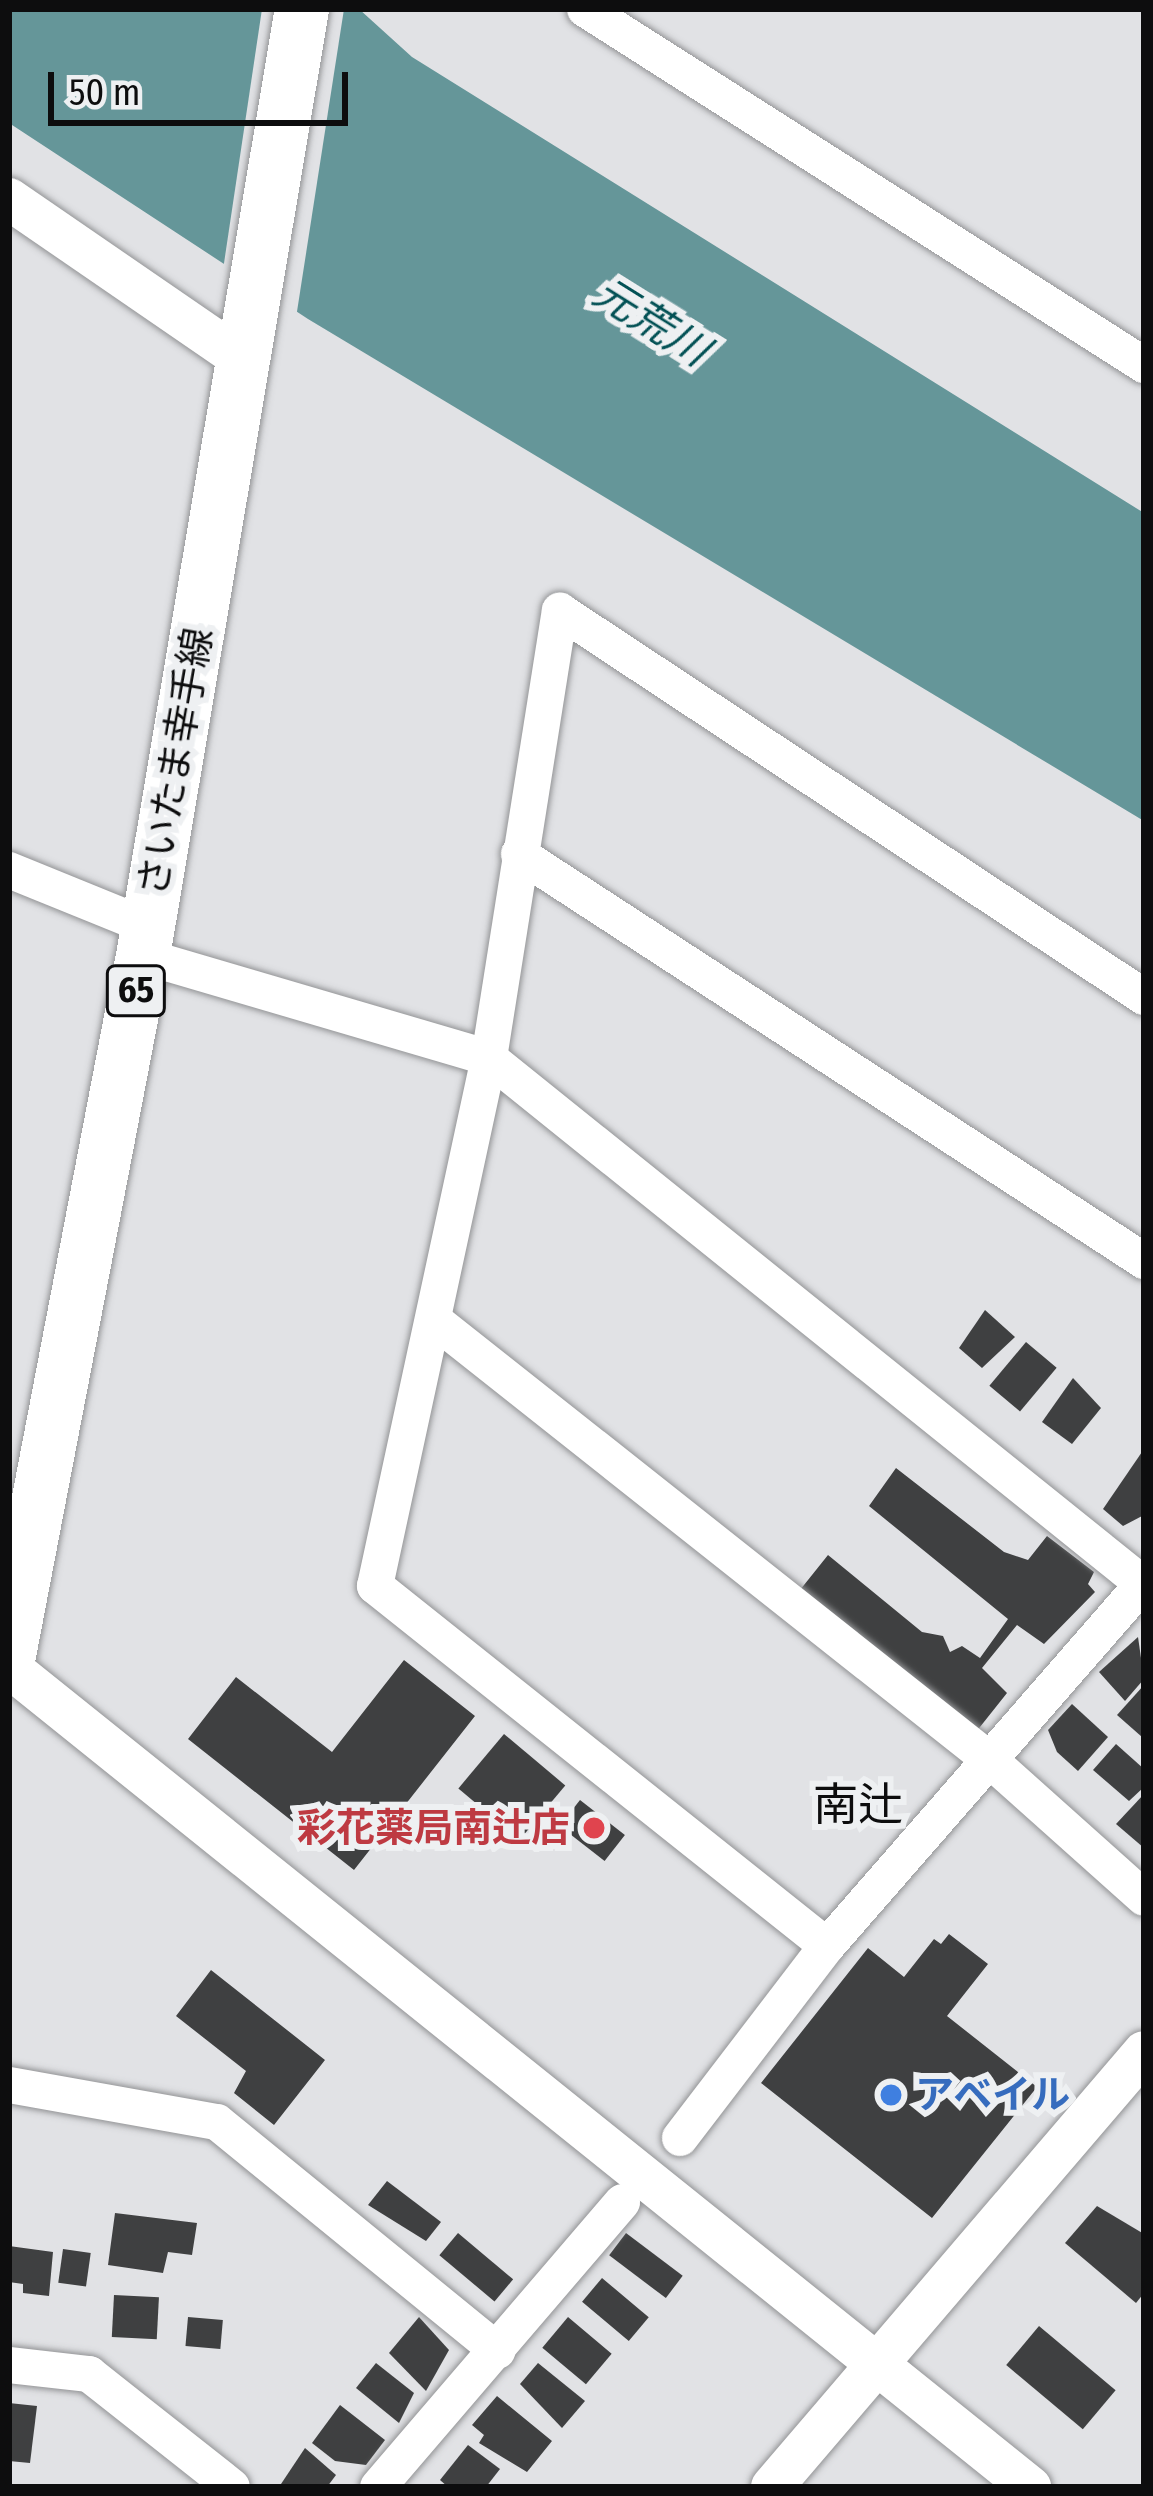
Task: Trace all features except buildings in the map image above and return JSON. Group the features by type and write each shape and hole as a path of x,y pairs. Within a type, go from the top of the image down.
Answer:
{"main road":[{"name":"さいたま幸手線","path":"9,1655 145,941 302,9"}],"street":[{"path":"585,9 1144,365"},
{"path":"10,206 248,342"},
{"path":"827,1946 375,1586 489,1058 560,611 1144,997"},
{"path":"519,854 1144,1261"},
{"path":"9,870 145,941 489,1058 1143,1583 827,1946 680,2138"},
{"path":"434,1320 991,1761 1144,1898"},
{"path":"9,1666 881,2362 1030,2487"},
{"path":"772,2487 1144,2052"},
{"path":"9,2084 217,2122 498,2351"},
{"path":"378,2487 622,2202"},
{"path":"9,2365 89,2374 232,2487"}],"water":[{"name":"元荒川","path":"9,9 359,9 412,57 1144,513 1144,821 308,319 9,123"}],"pier":[{"path":"262,9 344,9 296,318 223,270"}],"place":[{"name":"彩花薬局南辻店","path":"594,1828"},
{"name":"アベイル","path":"891,2095"}],"district":[{"name":"南辻","path":"858,1806"}]}
